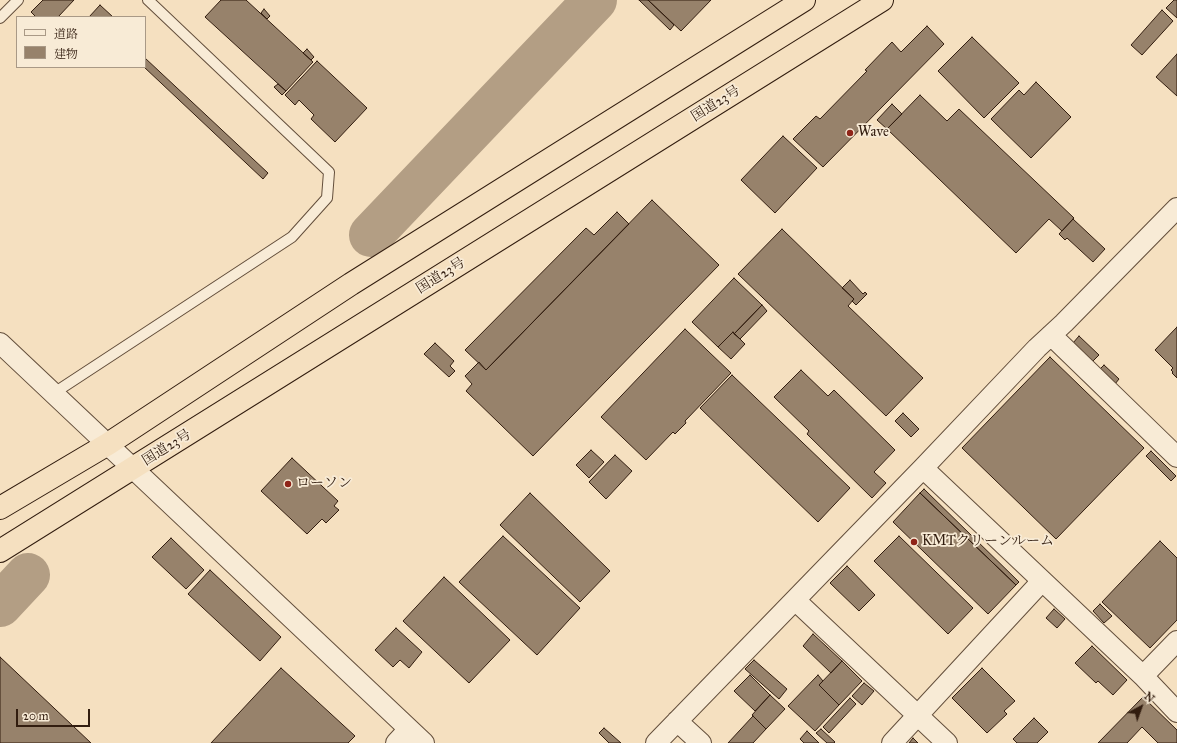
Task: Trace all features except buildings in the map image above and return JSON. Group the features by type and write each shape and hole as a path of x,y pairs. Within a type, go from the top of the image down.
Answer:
{"highway":[{"path":"0,508 108,444 351,284 804,0"},
{"name":"国道23号","path":"0,551 882,0"}],"street":[{"path":"656,743 923,468 1037,348 1177,208"},
{"path":"1051,335 1177,456"},
{"path":"0,343 201,534 403,736 424,743"},
{"path":"923,468 1143,676 1177,712"},
{"path":"892,743 1042,581"},
{"path":"795,600 948,743"},
{"path":"1143,676 1177,641"},
{"path":"677,720 701,743"}],"lane":[{"path":"0,18 18,0"},
{"path":"54,393 292,236 327,198 329,172 148,0"}],"waterway":[{"path":"371,235 595,0"},
{"path":"0,605 28,575"}],"place":[{"name":"Wave","path":"850,133"},
{"name":"ローソン","path":"288,484"},
{"name":"KMTクリーンルーム","path":"914,542"}]}
